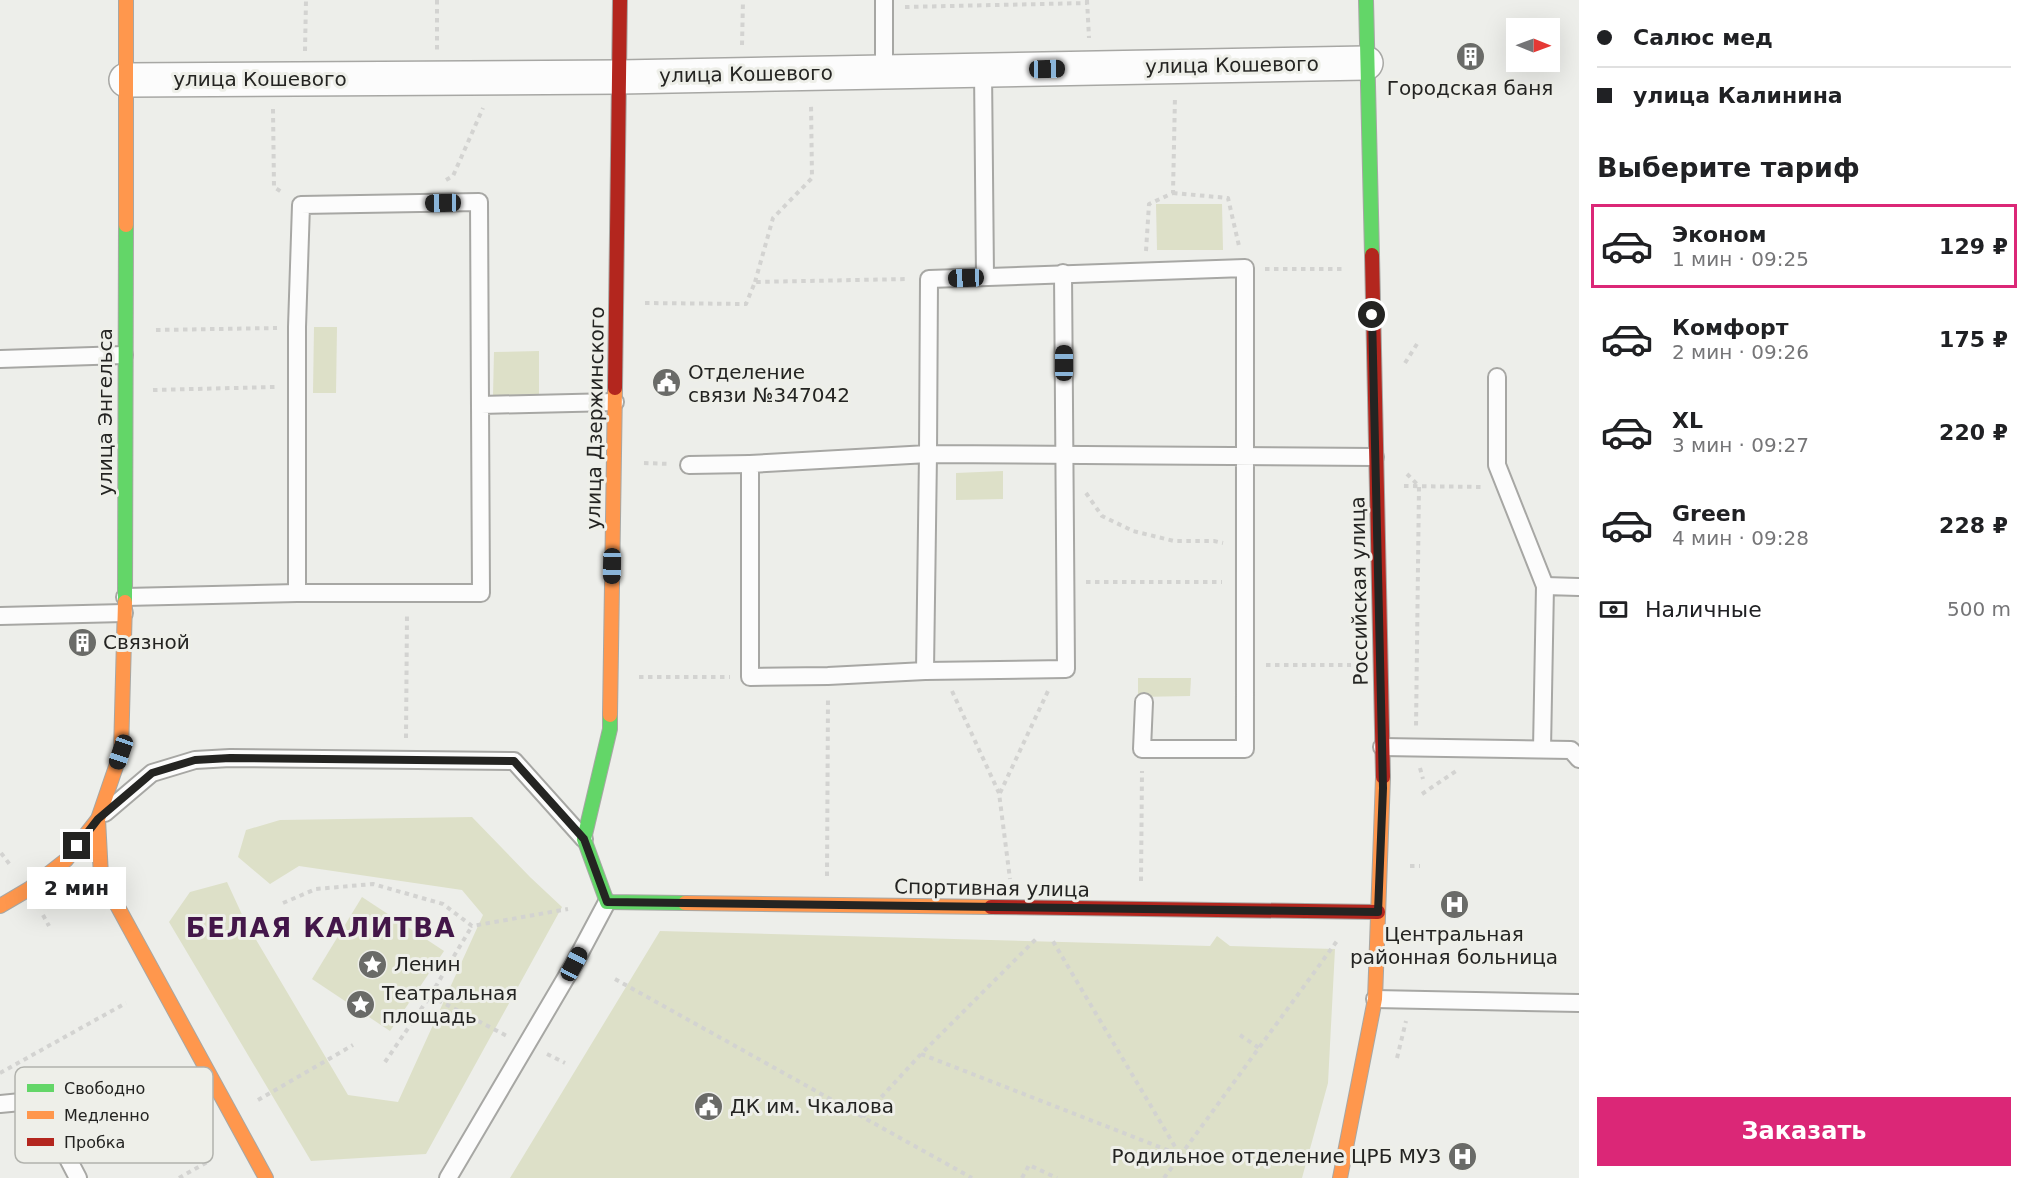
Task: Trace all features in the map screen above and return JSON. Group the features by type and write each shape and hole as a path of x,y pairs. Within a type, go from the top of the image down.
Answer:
{"street":[{"name":"улица Дзержинского","path":"584,839 610,729 620,0"},
{"name":"Российская улица","path":"1340,1178 1375,999 1383,788 1366,0"},
{"name":"улица Энгельса","path":"98,819 121,752 124,605 125,1"},
{"name":"улица Кошевого","path":"126,80 620,77 1366,63"},
{"path":"0,906 29,889 66,860 98,819"},
{"path":"98,819 101,876 205,1067"},
{"path":"584,839 607,902"},
{"name":"Спортивная улица","path":"607,902 1378,912"},
{"path":"213,1081 266,1178"}],"lane":[{"path":"884,4 884,72"},
{"path":"983,70 985,277"},
{"path":"0,616 297,593 481,593 479,202 301,205 297,327 297,593"},
{"path":"925,671 929,279 1245,268 1245,749 1142,749 1144,702"},
{"path":"750,464 750,677 1066,669 1063,273"},
{"path":"0,359 124,355"},
{"path":"1497,377 1497,465 1545,586 1542,749"},
{"path":"480,405 615,402"},
{"path":"689,465 750,464 928,454 1065,458 1376,457"},
{"path":"1545,586 1579,587"},
{"path":"1382,747 1542,749 1576,753"},
{"path":"98,819 152,773 195,760 230,758 514,761 584,839"},
{"path":"448,1178 574,964 607,902"},
{"path":"1375,999 1579,1003"},
{"path":"0,1104 15,1103"},
{"path":"70,1163 78,1178"}],"path":[{"path":"305,54 306,0"},
{"path":"437,0 437,53"},
{"path":"742,49 743,0"},
{"path":"884,4 1087,2 1089,42"},
{"path":"1173,193 1175,92"},
{"path":"637,303 746,303 755,282 773,218 812,178 811,96"},
{"path":"406,203 453,176 487,99"},
{"path":"273,103 274,187 301,205"},
{"path":"1145,271 1149,204 1173,193 1228,198 1245,268 1343,269"},
{"path":"755,282 929,279"},
{"path":"146,330 297,327"},
{"path":"147,390 298,386"},
{"path":"1065,458 1102,516 1133,531 1174,541 1214,541 1232,546"},
{"path":"635,462 689,465"},
{"path":"1376,486 1506,487"},
{"path":"1419,486 1416,747 1423,779"},
{"path":"1066,582 1244,582"},
{"path":"406,760 407,594"},
{"path":"1245,665 1355,665"},
{"path":"999,793 1049,688 1066,669"},
{"path":"943,671 999,793 1011,884"},
{"path":"827,883 828,676"},
{"path":"629,677 750,677"},
{"path":"1141,885 1142,749"},
{"path":"283,903 316,889 373,884 443,904 472,926 568,909"},
{"path":"385,1062 430,996 472,926"},
{"path":"1046,928 1180,1155"},
{"path":"1167,1177 1180,1155 1342,934"},
{"path":"863,1117 921,1054 1037,937"},
{"path":"615,979 972,1178"},
{"path":"430,996 497,1032"},
{"path":"0,1073 126,1003"},
{"path":"1240,1035 1259,1048"},
{"path":"232,1116 353,1045"},
{"path":"921,1054 1180,1155"},
{"path":"179,1178 205,1163"},
{"path":"1022,1178 1029,1164 1057,1178"}],"green space":[{"path":"1156,204 1222,204 1223,250 1157,250"},
{"path":"314,327 337,327 336,393 313,393"},
{"path":"539,351 539,395 493,396 494,352"},
{"path":"1003,471 1003,499 956,500 956,473"},
{"path":"1138,678 1191,678 1190,696 1138,697"},
{"path":"472,817 562,907 426,1154 311,1161 169,922 190,892 227,882 245,921 348,1095 398,1102 483,915 462,890 299,866 270,884 238,857 246,830 280,820"},
{"path":"362,897 444,951 390,1031 312,979"},
{"path":"660,931 1210,946 1217,936 1230,946 1335,949 1328,1083 1302,1178 510,1178"}],"traffic: fast":[{"path":"1366,0 1372,255"},
{"path":"125,602 126,225"},
{"path":"610,715 610,729 584,839 607,902 685,903"}],"traffic: slow":[{"path":"126,0 126,225"},
{"path":"610,715 615,388"},
{"path":"0,906 29,889 66,860 98,819 121,752 125,602"},
{"path":"1340,1178 1375,999 1383,777"},
{"path":"98,819 101,876 205,1067"},
{"path":"685,903 991,907"},
{"path":"213,1081 266,1178"}],"traffic: jam":[{"path":"615,388 620,0"},
{"path":"1372,255 1383,777"},
{"path":"991,907 1378,912"}],"place":[{"name":"Городская баня","path":"1470,57"},
{"name":"Отделение связи №347042","path":"667,383"},
{"name":"Связной","path":"82,642"},
{"name":"Центральная районная больница","path":"1454,904"},
{"name":"Ленин","path":"373,964"},
{"name":"Театральная площадь","path":"361,1004"},
{"name":"ДК им. Чкалова","path":"709,1106"},
{"name":"Родильное отделение ЦРБ МУЗ","path":"1462,1156"}],"district":[{"name":"БЕЛАЯ КАЛИТВА","path":"321,928"}],"route":[{"path":"77,846 98,819 152,773 195,760 230,758 514,761 584,839 607,902 1378,912 1383,788 1372,315"}]}
